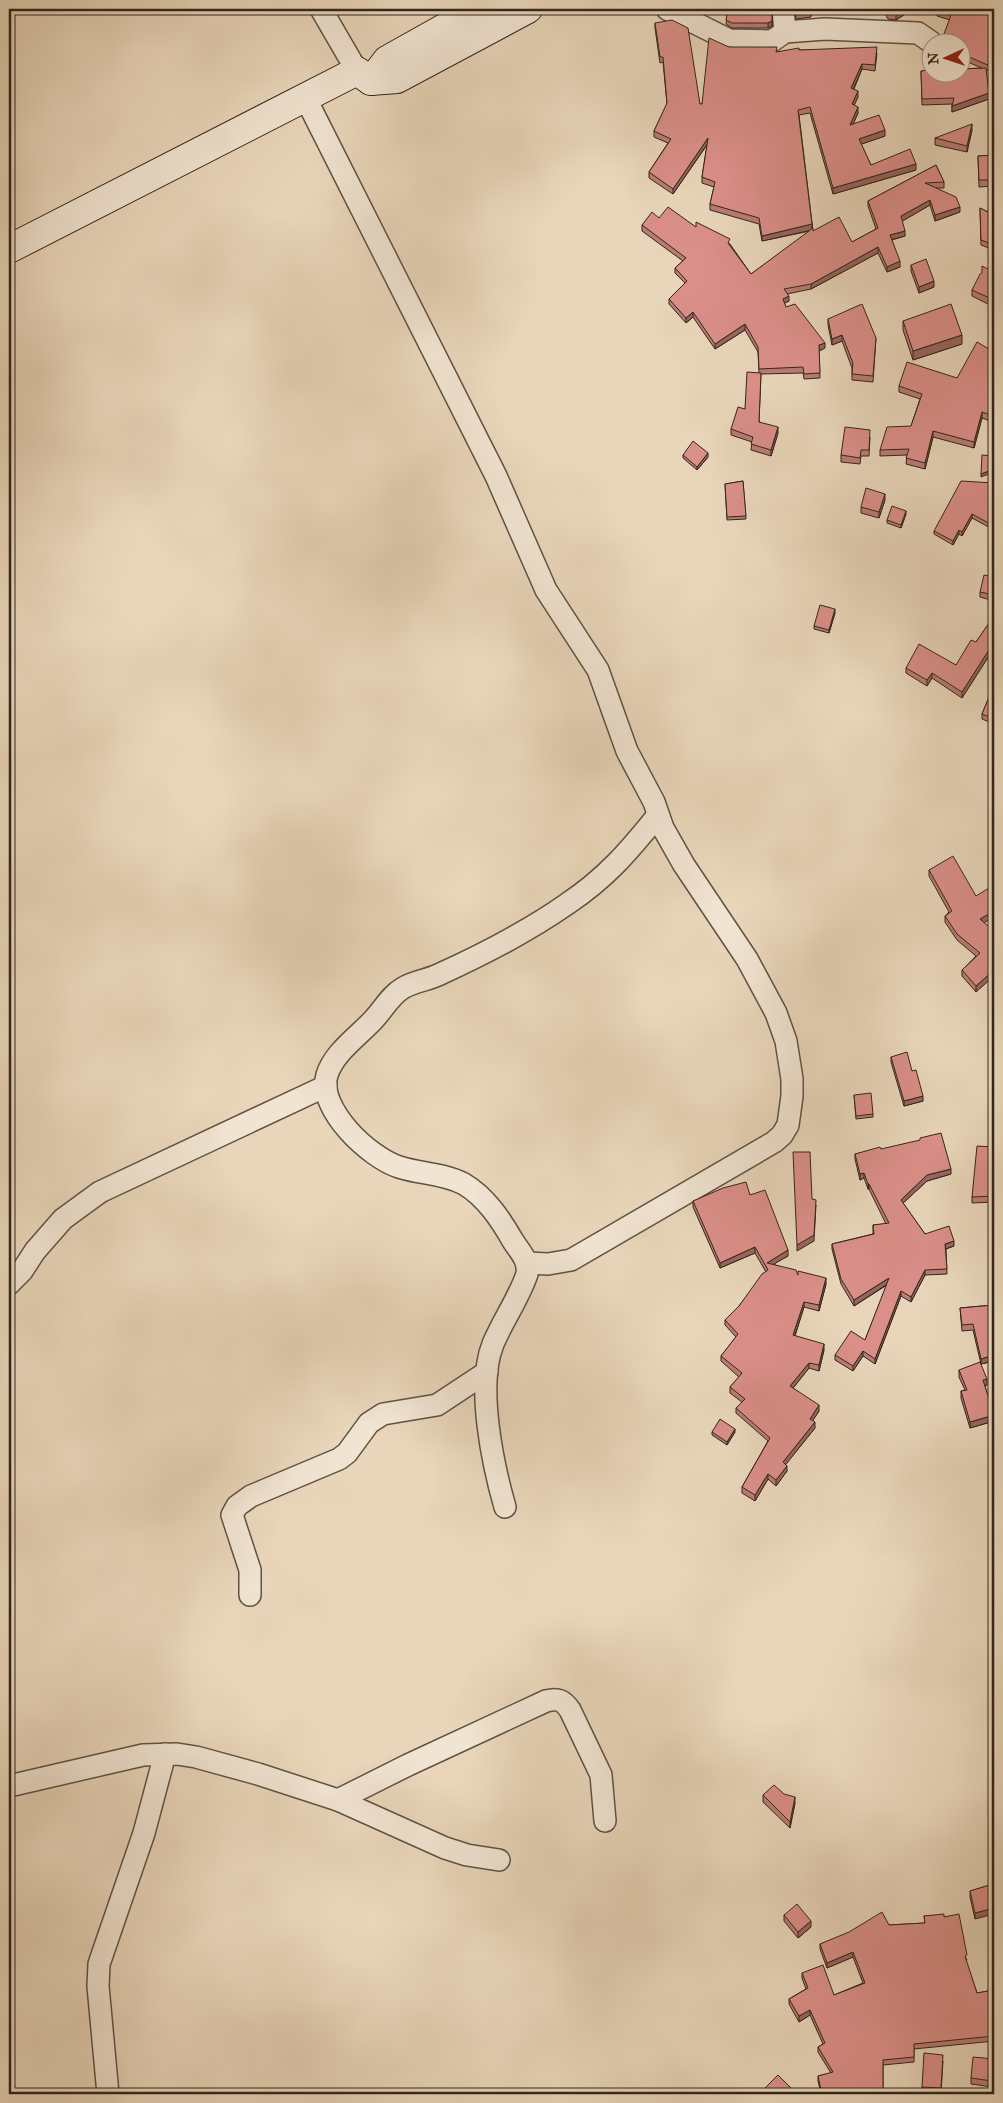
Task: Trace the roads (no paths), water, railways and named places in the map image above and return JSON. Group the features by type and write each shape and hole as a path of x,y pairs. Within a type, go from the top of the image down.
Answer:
{"street":[{"path":"321,9 364,76"},
{"path":"9,249 305,97 364,76 387,60 478,9"},
{"path":"364,76 397,79 528,9"},
{"path":"667,9 729,40 772,41 785,32 825,29 899,31 920,34"},
{"path":"783,9 785,32"},
{"path":"305,97 496,476 546,590 598,670 628,751 654,802 658,815 684,865 759,979 783,1029 792,1079 791,1110 788,1125 782,1135 774,1142 571,1260 548,1264 527,1263"},
{"path":"505,1507 490,1448 489,1357 493,1344 525,1278 527,1263 500,1219 477,1193 452,1179 398,1167 385,1160 342,1123 334,1111 326,1086 329,1068 340,1053 376,1018 396,992 405,986 436,976 484,953 566,905 609,872 658,815"},
{"path":"9,1284 22,1271 35,1251 63,1219 100,1192 326,1086"},
{"path":"250,1595 250,1570 232,1515 237,1506 251,1496 339,1459 347,1453 369,1423 383,1414 437,1406 488,1372"},
{"path":"338,1800 408,1765 546,1701 556,1699 565,1703 570,1710 598,1765 602,1775 605,1821"},
{"path":"9,1786 143,1755 165,1754 196,1757 258,1774 338,1800 445,1848 467,1855 499,1860"},
{"path":"108,2094 98,1986 99,1964 144,1833 165,1754"}]}
